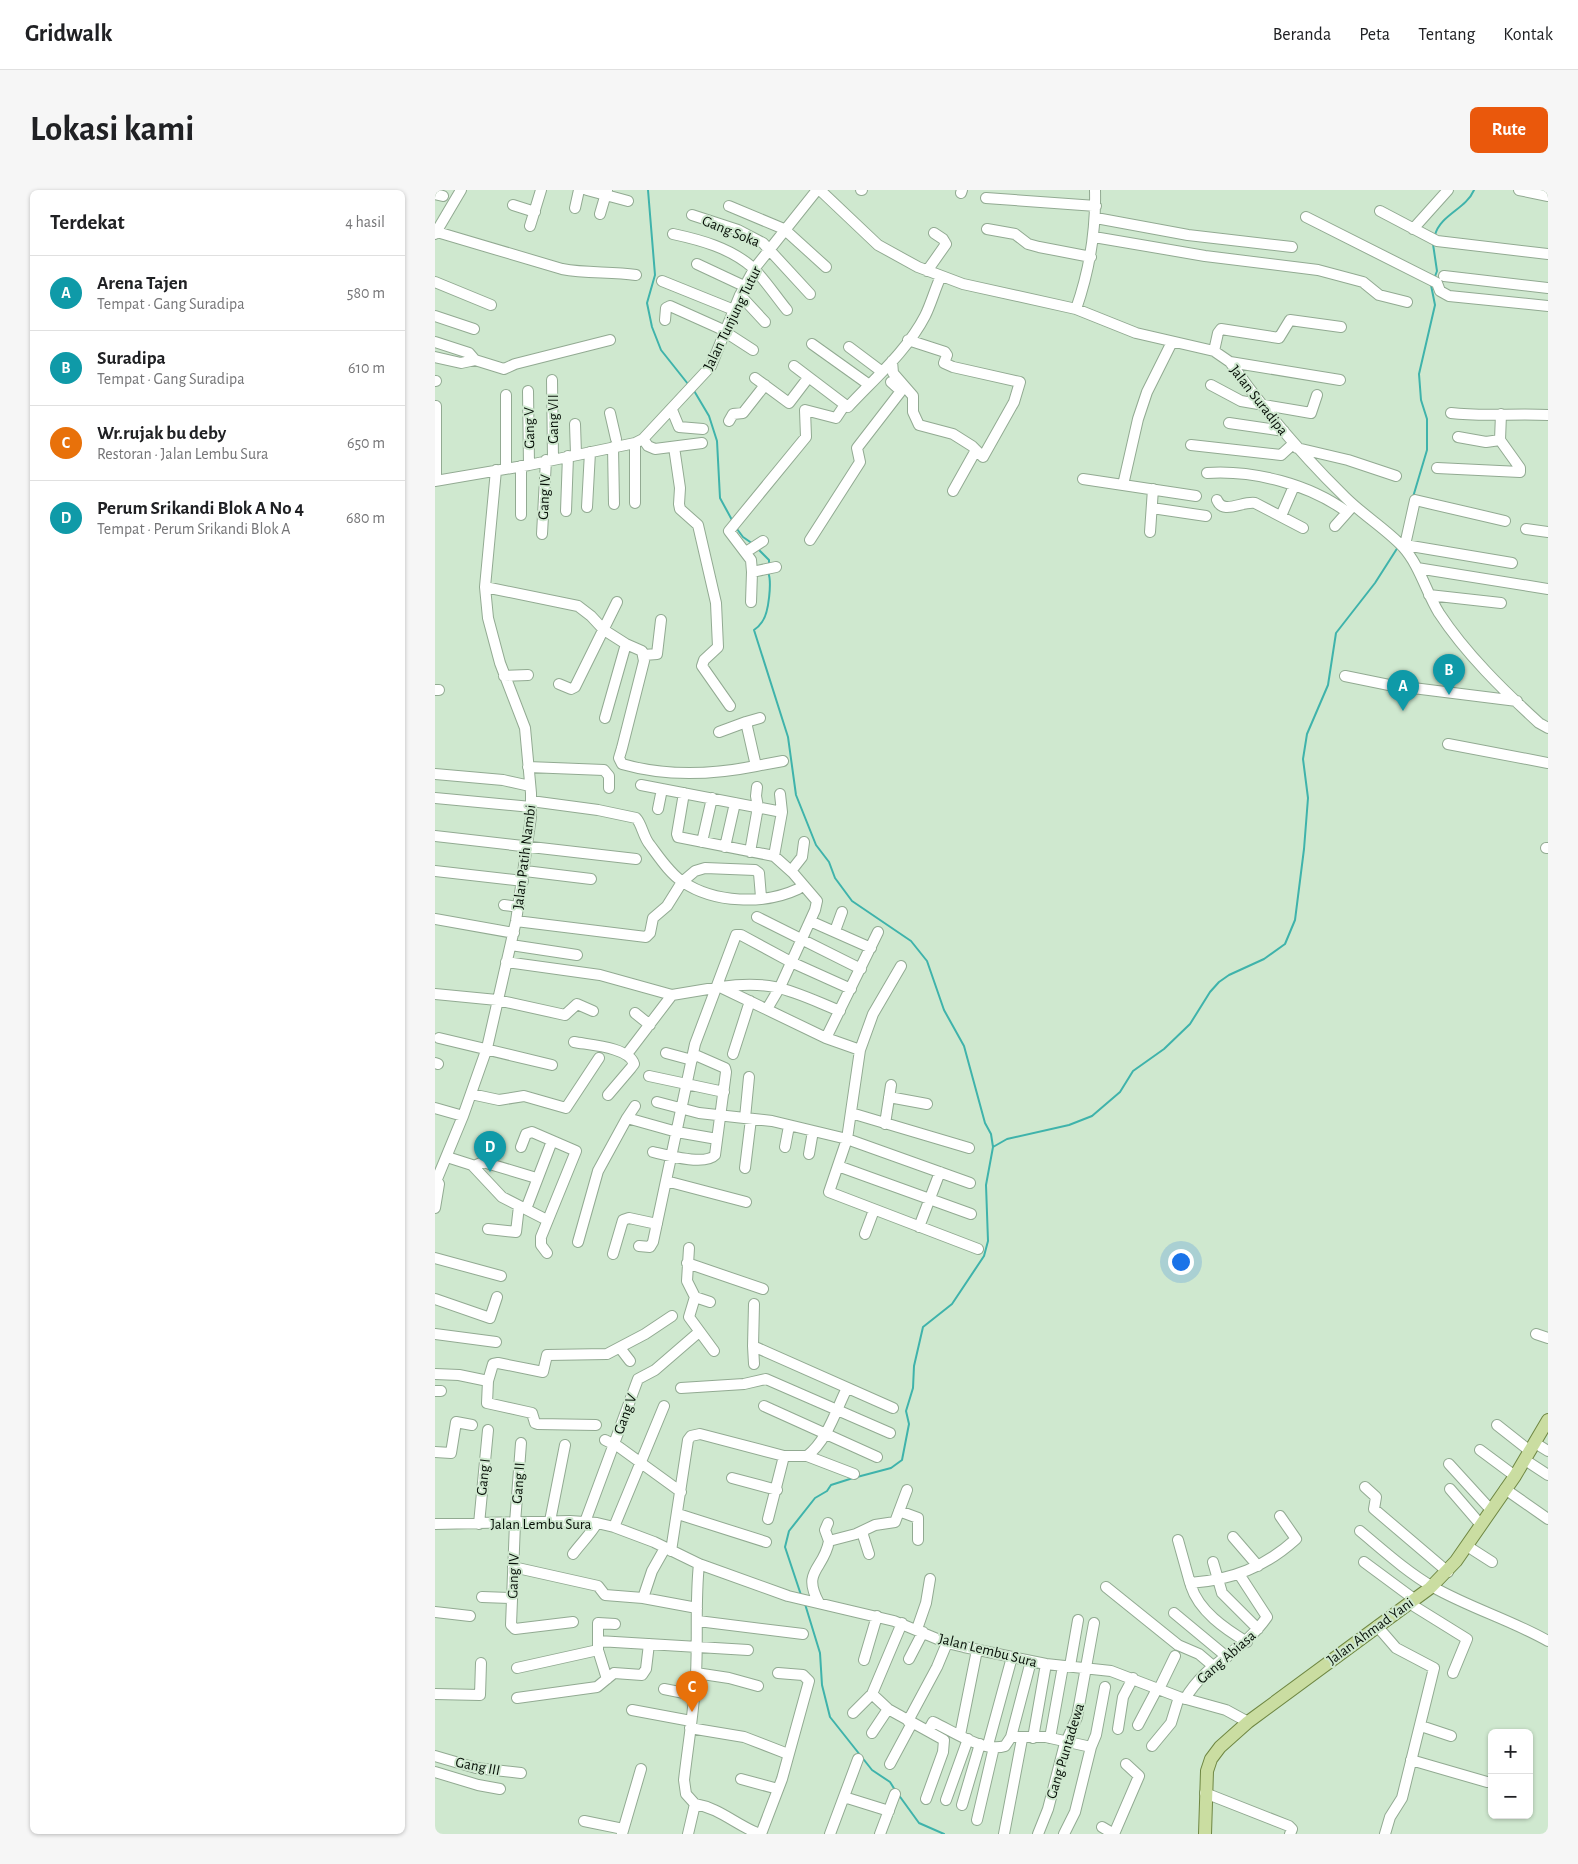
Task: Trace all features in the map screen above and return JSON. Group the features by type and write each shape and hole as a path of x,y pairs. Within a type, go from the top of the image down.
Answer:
{"main road":[{"name":"Jalan Ahmad Yani","path":"1204,1834 1207,1771 1211,1759 1230,1737 1248,1722 1448,1572 1515,1476 1548,1421"}],"street":[{"path":"461,190 436,233 562,269 582,273 613,271 636,275"},
{"path":"530,226 541,190"},
{"path":"575,208 579,190"},
{"path":"587,190 607,192 628,201"},
{"name":"Jalan Tunjung Tutur","path":"639,441 672,410 711,366 742,291 754,269 769,248 819,190"},
{"name":"Jalan Suradipa","path":"819,190 877,245 903,260 941,276 987,290 1076,309 1119,328 1214,351 1230,362 1295,446 1350,509 1404,547 1417,568 1429,595 1457,637 1488,673 1539,723 1548,728"},
{"path":"1076,309 1091,256 1096,218 1095,190"},
{"path":"1413,229 1448,190"},
{"path":"1519,190 1543,194"},
{"path":"600,214 607,192"},
{"path":"986,198 1096,206"},
{"path":"513,206 535,212"},
{"path":"729,206 785,229 826,267"},
{"path":"1380,211 1437,241 1548,254"},
{"name":"Gang Soka","path":"692,216 745,233 769,248 810,294"},
{"path":"1306,216 1437,282 1440,291 1449,296 1548,306"},
{"path":"1096,218 1188,235 1292,247"},
{"path":"987,229 1015,234 1029,244 1039,247 1091,256"},
{"path":"927,270 947,244 934,233"},
{"path":"673,234 714,245 754,269 787,310"},
{"path":"1094,237 1205,256 1318,270 1363,282 1379,295 1407,302"},
{"path":"697,264 742,291 765,322"},
{"path":"794,366 844,406 849,406 886,367 908,340 926,314 941,276"},
{"path":"1444,276 1548,288"},
{"path":"662,281 734,310"},
{"path":"435,282 491,305"},
{"path":"665,320 666,308 670,306 725,331 753,350"},
{"path":"435,316 473,329"},
{"path":"1214,351 1217,333 1221,329 1279,338 1290,320 1341,327"},
{"path":"435,357 461,363 475,360 504,369 515,364 610,340"},
{"path":"849,347 886,367 913,396 913,412 919,425 953,434 983,457 1017,397 1020,382 953,367 944,363 947,354 945,352 908,340"},
{"path":"435,342 469,353 475,360"},
{"path":"1123,485 1138,419 1147,392 1172,342"},
{"path":"812,344 868,384"},
{"path":"1230,362 1340,380"},
{"path":"810,540 860,462 857,448 901,391 887,378 886,367"},
{"path":"755,378 789,403 808,378"},
{"name":"Gang VII","path":"550,459 553,380"},
{"path":"729,421 733,414 743,412 765,385"},
{"path":"1211,385 1235,399 1311,413 1317,395"},
{"name":"Gang V","path":"521,515 528,391"},
{"path":"501,469 507,417 507,395"},
{"path":"436,406 435,480 570,457 615,443 639,441 651,448 702,443"},
{"path":"751,602 751,560 729,531 806,437 805,410 836,418 844,406"},
{"path":"672,410 679,427 703,429"},
{"path":"610,413 615,443 615,504"},
{"path":"1451,413 1474,416 1501,414 1548,416"},
{"path":"1437,468 1519,473 1520,468 1500,440 1501,414"},
{"path":"1229,423 1283,431"},
{"path":"566,512 570,457 575,424"},
{"path":"1458,437 1485,442 1500,440"},
{"path":"635,503 639,441"},
{"path":"1191,445 1282,455 1295,446 1348,460 1396,476"},
{"path":"674,447 680,488 679,504 681,509 698,525 718,616 717,647 704,660 702,666 730,706"},
{"path":"953,491 976,450"},
{"path":"587,507 590,452"},
{"name":"Gang IV","path":"543,534 550,459"},
{"name":"Jalan Patih Nambi","path":"436,1178 447,1157 487,1048 519,908 531,804 524,725 504,676 488,618 485,587 501,469"},
{"path":"1207,473 1254,476 1294,486 1350,509 1335,526"},
{"path":"1083,479 1196,496"},
{"path":"1281,516 1294,486"},
{"path":"1150,532 1153,489"},
{"path":"1217,500 1221,506 1227,508 1246,502 1255,503 1303,528"},
{"path":"1505,521 1415,500 1404,547 1512,563"},
{"path":"1151,508 1206,516"},
{"path":"1526,529 1548,532"},
{"path":"746,552 763,541"},
{"path":"752,572 776,568"},
{"path":"1417,568 1548,589"},
{"path":"485,587 578,606 604,630 626,644 637,648 644,655 657,654 661,620"},
{"path":"1429,595 1501,602"},
{"path":"559,684 571,688 575,687 617,602"},
{"path":"605,718 626,644"},
{"path":"644,655 619,758 622,764 654,771 683,774 732,770 783,760"},
{"path":"504,676 528,675"},
{"path":"1345,676 1389,685 1517,701"},
{"path":"719,732 760,718"},
{"path":"746,722 756,766"},
{"path":"1448,744 1548,763"},
{"path":"528,767 604,770 609,776 609,788"},
{"path":"435,774 498,780 530,786"},
{"path":"641,785 782,812"},
{"path":"750,852 758,807 757,788"},
{"path":"658,808 662,789"},
{"path":"684,793 678,837 774,856 791,871 817,901 780,987 767,1009"},
{"path":"774,856 782,812 780,794"},
{"path":"435,798 598,810 636,818 644,838 682,882 717,897 761,898 798,889"},
{"path":"702,842 712,798"},
{"path":"725,847 735,803"},
{"path":"435,836 636,859"},
{"path":"791,871 800,861 804,842"},
{"path":"516,921 646,937 650,933 653,918 667,906 682,882 700,868 755,870 759,873 761,898"},
{"path":"435,871 591,879"},
{"path":"504,905 519,908"},
{"path":"835,931 842,912"},
{"path":"757,916 861,969"},
{"path":"435,919 514,933"},
{"path":"810,921 871,948"},
{"path":"826,1038 879,932"},
{"path":"639,1246 651,1246 688,1085 697,1037 719,987 737,935 851,989"},
{"path":"511,945 577,955"},
{"path":"506,962 600,975 672,996 749,983 780,987 840,1011"},
{"path":"901,966 873,1014 860,1050 847,1139 829,1192 978,1249"},
{"path":"719,987 826,1038 860,1050"},
{"path":"435,994 497,1000 565,1015 569,1014 574,1005 577,1004 593,1011"},
{"path":"627,1054 672,996"},
{"path":"733,1054 750,1001"},
{"path":"635,1013 650,1025"},
{"path":"439,1038 553,1065"},
{"path":"574,1042 604,1047 627,1054 634,1064 608,1095"},
{"path":"653,1152 688,1159 712,1158 715,1154 724,1092 725,1068 693,1057 666,1053"},
{"path":"471,1094 499,1100 524,1096 566,1108 599,1058"},
{"path":"649,1076 724,1092"},
{"path":"745,1168 749,1077"},
{"path":"885,1124 891,1085"},
{"path":"889,1097 927,1104"},
{"path":"657,1102 681,1109 720,1116 748,1118 847,1139 970,1183"},
{"path":"578,1242 598,1171 635,1106"},
{"path":"435,1108 463,1116"},
{"path":"851,1113 969,1148"},
{"path":"627,1118 677,1132 717,1139"},
{"path":"785,1147 789,1126"},
{"path":"809,1154 813,1131"},
{"path":"521,1148 529,1132 573,1149 576,1153 540,1241 547,1253"},
{"path":"488,1229 516,1232 523,1207 552,1141"},
{"path":"447,1157 474,1166 502,1196 547,1220"},
{"path":"474,1166 483,1162 533,1177"},
{"path":"838,1166 971,1214"},
{"path":"919,1227 940,1172"},
{"path":"435,1208 439,1187 436,1178"},
{"path":"666,1181 746,1202"},
{"path":"865,1234 874,1210"},
{"path":"613,1254 623,1220 629,1218 657,1224"},
{"path":"689,1248 687,1281 695,1297 689,1317 714,1351"},
{"path":"435,1258 501,1276"},
{"path":"687,1263 763,1289"},
{"path":"435,1299 490,1318 497,1296"},
{"path":"695,1297 711,1302"},
{"path":"754,1304 754,1364"},
{"path":"596,1425 536,1424 532,1413 487,1402 488,1381 495,1363 543,1372 547,1355 601,1354 620,1348 672,1316"},
{"name":"Gang V","path":"585,1522 609,1442 639,1377 655,1370 699,1332"},
{"path":"435,1334 496,1342"},
{"path":"1535,1334 1548,1338"},
{"path":"753,1346 893,1408"},
{"path":"620,1348 629,1360"},
{"path":"435,1374 459,1375 488,1381"},
{"path":"681,1388 744,1384 763,1378 890,1433"},
{"path":"807,1456 825,1433 847,1388"},
{"path":"614,1527 664,1406"},
{"path":"764,1406 877,1457"},
{"path":"435,1452 451,1452 456,1422 472,1425"},
{"path":"1497,1425 1530,1451 1548,1475"},
{"name":"Gang I","path":"479,1524 488,1430"},
{"path":"643,1598 652,1571 668,1550 678,1514 688,1440 695,1434 784,1456 807,1456 854,1474"},
{"path":"609,1442 681,1492"},
{"name":"Gang II","path":"515,1523 521,1443"},
{"path":"550,1521 565,1445"},
{"path":"1480,1450 1515,1476"},
{"path":"1530,1451 1548,1451"},
{"path":"768,1519 777,1490 784,1456"},
{"path":"1449,1464 1491,1510"},
{"path":"732,1478 777,1490"},
{"path":"1365,1487 1376,1497 1374,1508 1448,1572"},
{"path":"1451,1489 1481,1525"},
{"path":"1505,1489 1548,1519"},
{"path":"829,1541 862,1532 875,1525 895,1522 907,1490"},
{"path":"899,1512 919,1520 918,1540"},
{"path":"678,1514 766,1542"},
{"path":"1178,1540 1190,1583 1217,1581 1258,1566 1281,1552 1296,1539 1280,1516"},
{"name":"Jalan Lembu Sura","path":"435,1524 550,1521 597,1523 614,1527 699,1564 788,1596 902,1623 947,1643 977,1650 1046,1664 1111,1671 1182,1698 1226,1710 1248,1722"},
{"name":"Gang IV","path":"515,1523 511,1625 513,1629 573,1622"},
{"path":"573,1554 583,1540 588,1538 597,1523"},
{"path":"817,1603 812,1589 812,1581 816,1567 827,1553 829,1541 825,1530 828,1523"},
{"path":"1361,1531 1399,1565 1431,1586 1520,1626 1548,1641"},
{"path":"862,1532 869,1554"},
{"path":"1233,1537 1258,1566"},
{"path":"1467,1546 1492,1562"},
{"path":"1213,1562 1217,1581 1226,1599 1258,1629"},
{"path":"1364,1562 1411,1601 1467,1639 1453,1673"},
{"path":"699,1564 696,1596 698,1621 696,1673 684,1780 686,1794 695,1804 719,1810 737,1824 759,1833 778,1790 809,1682 803,1675 778,1673"},
{"path":"513,1567 598,1586 605,1595 643,1598 697,1608"},
{"name":"Gang Abiasa","path":"1152,1746 1173,1720 1182,1698 1196,1681 1212,1665 1227,1657 1247,1642 1267,1615 1239,1574"},
{"path":"909,1659 920,1631 930,1579"},
{"path":"1191,1586 1197,1600 1207,1612 1247,1642"},
{"path":"1106,1587 1178,1645 1201,1655 1212,1665"},
{"path":"482,1597 512,1598"},
{"path":"435,1612 470,1616"},
{"path":"1174,1613 1227,1657"},
{"path":"864,1660 877,1616"},
{"path":"1050,1738 1078,1620"},
{"path":"698,1621 803,1634"},
{"path":"853,1713 872,1694 902,1623"},
{"name":"Gang Puntadewa","path":"1038,1834 1067,1742 1079,1711 1084,1667 1094,1623"},
{"path":"607,1679 598,1646 597,1625 615,1624"},
{"path":"1377,1626 1396,1648 1433,1666 1434,1670 1402,1800 1390,1816 1385,1834"},
{"path":"890,1764 947,1643"},
{"path":"517,1698 597,1687 617,1672 644,1674 649,1644"},
{"path":"517,1668 598,1646 649,1644 748,1650"},
{"path":"946,1800 964,1737 977,1650"},
{"path":"1138,1725 1175,1656"},
{"path":"962,1805 987,1745 1012,1657"},
{"path":"928,1731 933,1722 964,1737 987,1745 1005,1746 1011,1737 1031,1661"},
{"path":"435,1694 480,1695 481,1663"},
{"path":"1004,1834 1046,1664"},
{"path":"696,1673 729,1678 758,1686"},
{"path":"1118,1729 1123,1697 1133,1678"},
{"path":"1064,1834 1075,1812 1091,1747 1096,1735 1105,1686"},
{"path":"664,1689 694,1696"},
{"path":"872,1694 888,1709 944,1740 945,1743 926,1799"},
{"path":"872,1733 888,1709"},
{"path":"632,1710 744,1737 788,1754"},
{"path":"1421,1726 1451,1736"},
{"path":"1011,1737 1050,1738 1091,1747"},
{"path":"977,1820 987,1745"},
{"name":"Gang III","path":"435,1756 476,1768 521,1773"},
{"path":"830,1834 858,1759"},
{"path":"1411,1760 1487,1782"},
{"path":"1102,1828 1114,1834 1139,1776 1126,1764"},
{"path":"584,1821 622,1832 641,1770"},
{"path":"435,1772 478,1785 500,1789"},
{"path":"741,1779 778,1790"},
{"path":"932,1783 950,1788"},
{"path":"1205,1793 1289,1826 1292,1829 1289,1834"},
{"path":"881,1834 895,1794"},
{"path":"844,1797 889,1811"},
{"path":"687,1834 695,1804"}],"waterway":[{"path":"648,190 655,275 647,303 652,327 661,350 688,384"},
{"path":"1435,235 1442,222 1465,202 1474,190"},
{"path":"1433,244 1437,271 1434,279"},
{"path":"1413,497 1427,450 1427,419 1421,400 1419,374 1435,305 1431,285"},
{"path":"693,389 709,416 717,441 720,498 732,520"},
{"path":"737,529 743,537 753,544"},
{"path":"857,1477 891,1468 902,1460 909,1424 906,1411 913,1388 914,1366 923,1327 952,1304 984,1256 988,1241 986,1185 993,1147 1007,1139 1069,1125 1092,1116 1120,1092 1133,1071 1164,1049 1190,1024 1210,992 1219,982 1229,975 1264,959 1285,944 1295,920 1304,849 1308,798 1303,759 1307,734 1328,685 1336,633 1375,583 1398,547"},
{"path":"758,549 769,560 769,564"},
{"path":"768,572 770,589 768,605 762,622 754,630 788,737 796,795 816,845 829,862 835,878 852,901 911,941 927,961 944,1010 964,1046 985,1123 991,1134 993,1147"},
{"path":"801,1595 785,1547 789,1531 815,1498 827,1491 831,1485 853,1478"},
{"path":"805,1604 820,1653 822,1685 830,1717 872,1770 890,1782 895,1790"},
{"path":"898,1794 919,1823 944,1834"}],"place":[{"name":"Suradipa","path":"1449,695"},
{"name":"Arena Tajen","path":"1403,711"},
{"name":"Perum Srikandi Blok A No 4","path":"490,1172"},
{"name":"Wr.rujak bu deby","path":"692,1712"}]}
